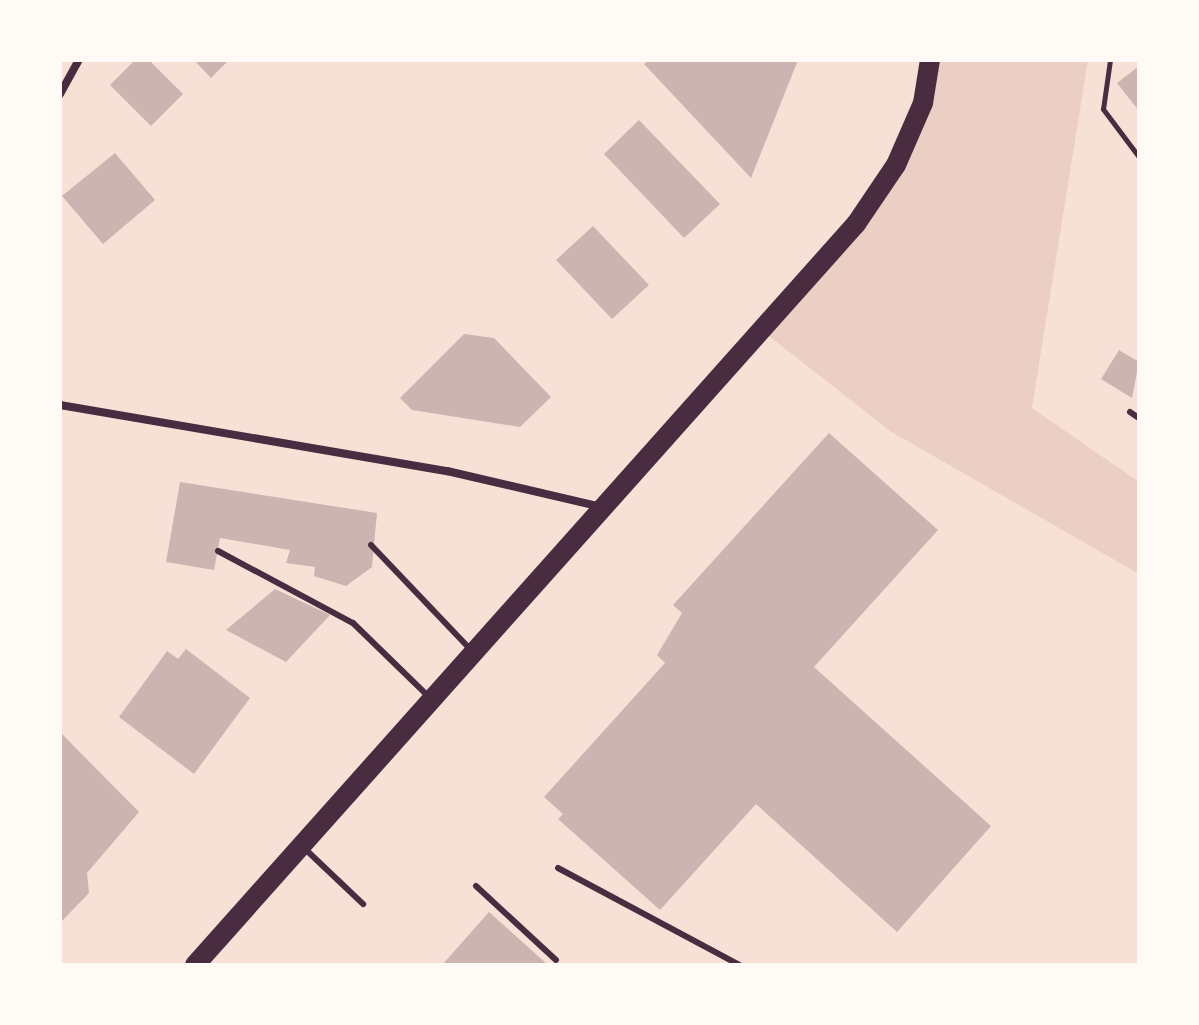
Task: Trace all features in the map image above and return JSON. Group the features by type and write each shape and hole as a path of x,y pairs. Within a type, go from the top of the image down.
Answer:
{"main road":[{"path":"195,965 598,506 856,224 896,165 923,103 930,60"}],"street":[{"path":"60,94 79,60"},
{"path":"60,405 447,471 598,506"}],"lane":[{"path":"1130,412 1139,418"},
{"path":"371,545 472,651"},
{"path":"218,551 353,623 430,698"},
{"path":"300,845 363,904"},
{"path":"558,868 740,965"},
{"path":"476,886 556,960"}],"path":[{"path":"1110,60 1103,109 1139,157"}],"shaded area":[{"path":"930,60 1088,60 1032,408 1139,482 1139,574 890,431 760,329 896,165"}],"building":[{"path":"135,60 149,60 183,94 151,126 110,85"},
{"path":"194,60 229,60 211,78"},
{"path":"649,60 798,60 751,178 644,64"},
{"path":"1139,66 1139,111 1117,83"},
{"path":"639,120 720,204 684,238 604,154"},
{"path":"115,153 155,200 103,244 62,196"},
{"path":"593,226 649,285 612,319 556,260"},
{"path":"464,334 494,338 551,397 520,427 412,410 400,398"},
{"path":"1119,350 1139,362 1132,398 1101,379"},
{"path":"829,433 938,530 814,667 991,826 897,932 756,804 660,910 558,819 563,814 544,797 665,663 657,655 682,613 673,605"},
{"path":"180,482 377,513 372,567 346,586 314,576 315,567 286,563 290,550 220,538 214,570 166,562"},
{"path":"275,589 330,615 286,662 226,630"},
{"path":"186,649 250,698 194,774 119,717 167,651 178,659"},
{"path":"60,732 139,812 87,873 89,893 60,923"},
{"path":"489,912 548,965 442,965"}]}
